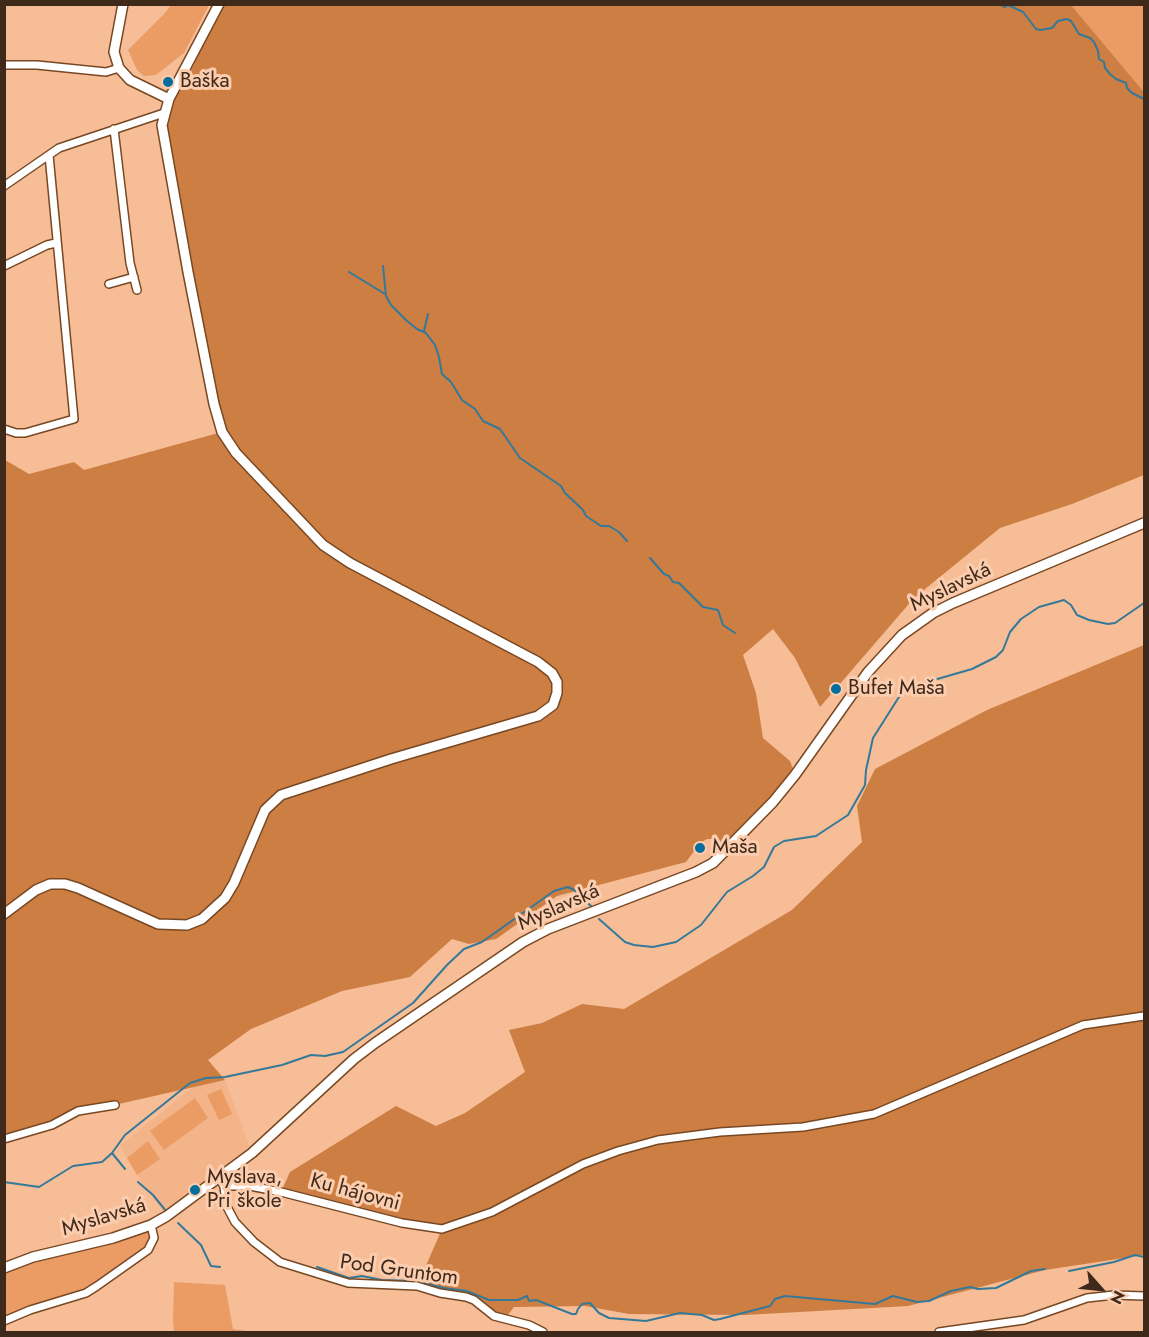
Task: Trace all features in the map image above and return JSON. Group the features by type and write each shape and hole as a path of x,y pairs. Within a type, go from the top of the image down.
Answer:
{"street":[{"path":"123,4 114,52 119,68 130,80 169,99"},
{"path":"4,914 36,890 50,884 65,884 158,924 187,925 202,918 225,898 234,883 265,810 281,795 391,759 538,716 553,705 557,693 557,682 552,673 538,662 334,554 312,534 226,440 214,404 162,125 169,99 219,4"},
{"path":"4,65 37,65 106,72 119,68"},
{"path":"4,186 59,148 164,113"},
{"path":"114,129 137,290"},
{"path":"4,429 25,433 74,419 49,155"},
{"path":"4,266 47,245 56,243"},
{"path":"109,284 134,277"},
{"name":"Myslavská","path":"4,1268 33,1257 113,1238 151,1225 222,1182 354,1059 375,1043 523,942 548,929 696,872 713,863 749,828 792,780 878,660 902,635 953,603 1144,523"},
{"name":"Ku hájovni","path":"222,1182 281,1192 402,1223 442,1229 492,1212 573,1168 618,1151 661,1139 720,1132 803,1127 874,1114 1083,1025 1144,1016"},
{"path":"4,1139 52,1125 78,1111 115,1105"},
{"name":"Pod Gruntom","path":"222,1182 226,1205 234,1222 265,1251 281,1262 348,1283 417,1286 466,1297 474,1300 494,1316 529,1325 543,1332"},
{"path":"4,1321 36,1308 86,1293 97,1286 148,1250 154,1238 151,1225"},
{"path":"939,1332 1024,1320 1087,1298 1114,1295 1144,1296"}],"shaded area":[{"path":"171,5 209,5 184,53 156,75 144,76 137,70 128,50"},
{"path":"219,5 1071,5 1144,92 1144,475 1072,504 1000,528 914,598 820,707 795,658 773,629 743,655 756,693 763,738 790,761 797,780 732,854 715,839 707,839 700,843 686,862 557,896 496,939 469,944 452,939 410,977 342,991 251,1029 208,1060 225,1080 70,1115 5,1139 5,460 29,474 74,462 84,470 222,432 162,125 169,99 183,84 193,67"},
{"path":"1071,5 1144,5 1144,92"},
{"path":"1144,645 1144,1255 1045,1270 908,1306 745,1315 629,1314 585,1306 514,1307 504,1320 470,1298 417,1286 442,1229 281,1192 290,1172 396,1106 436,1126 465,1113 525,1072 509,1030 542,1023 582,1004 624,1009 792,910 862,842 857,806 875,769 987,710"},
{"path":"225,1080 250,1148 163,1211 120,1146 194,1086"},
{"path":"221,1089 232,1114 219,1120 207,1095"},
{"path":"195,1098 208,1118 164,1150 150,1131"},
{"path":"148,1141 160,1159 137,1175 127,1158"},
{"path":"151,1225 152,1244 97,1286 5,1321 5,1268"},
{"path":"174,1282 225,1285 233,1329 255,1332 174,1332"}],"waterway":[{"path":"999,4 1005,7 1008,5 1023,12 1036,29 1040,30 1052,28 1058,21 1067,19 1071,21 1079,34 1094,42 1099,59 1104,62 1110,74 1126,83 1132,93 1144,99"},
{"path":"383,266 386,296 391,305 407,321 426,333 435,345 442,374 451,382 462,400 475,409 483,421 500,429 520,458 561,486 586,516 601,526 609,526 619,532 627,541"},
{"path":"349,272 385,294"},
{"path":"424,331 428,314"},
{"path":"650,558 664,574 669,576 673,582 679,583 703,607 718,610 723,625 735,633"},
{"path":"599,919 625,942 634,945 653,947 676,942 701,925 727,892 764,867 774,847 784,841 816,836 848,815 865,785 873,738 899,697 913,686 972,669 996,657 1003,650 1010,632 1021,619 1039,607 1064,600 1071,605 1077,615 1108,624 1115,623 1144,603"},
{"path":"4,1182 39,1187 73,1166 102,1162 125,1135 190,1083 206,1078 225,1077 282,1065 311,1055 325,1056 343,1052 413,1003 464,949 482,942 554,891 568,887 592,907"},
{"path":"112,1153 125,1169"},
{"path":"138,1182 166,1211"},
{"path":"178,1223 201,1245 211,1266 220,1267"},
{"path":"1069,1271 1114,1262 1135,1255 1144,1257"},
{"path":"317,1267 349,1278 362,1276 382,1280 417,1281 467,1291 489,1300 518,1300 527,1296 529,1301 536,1300 572,1314 576,1314 582,1304 590,1303 599,1313 609,1318 646,1321 680,1313 702,1315 714,1320 720,1319 770,1306 775,1299 785,1296 875,1304 893,1296 917,1302 929,1301 951,1291 970,1287 996,1288 1031,1271 1045,1269"}],"place":[{"name":"Baška","path":"168,82"},
{"name":"Bufet Maša","path":"836,689"},
{"name":"Maša","path":"700,848"},
{"name":"Myslava, Pri škole","path":"195,1190"}]}
